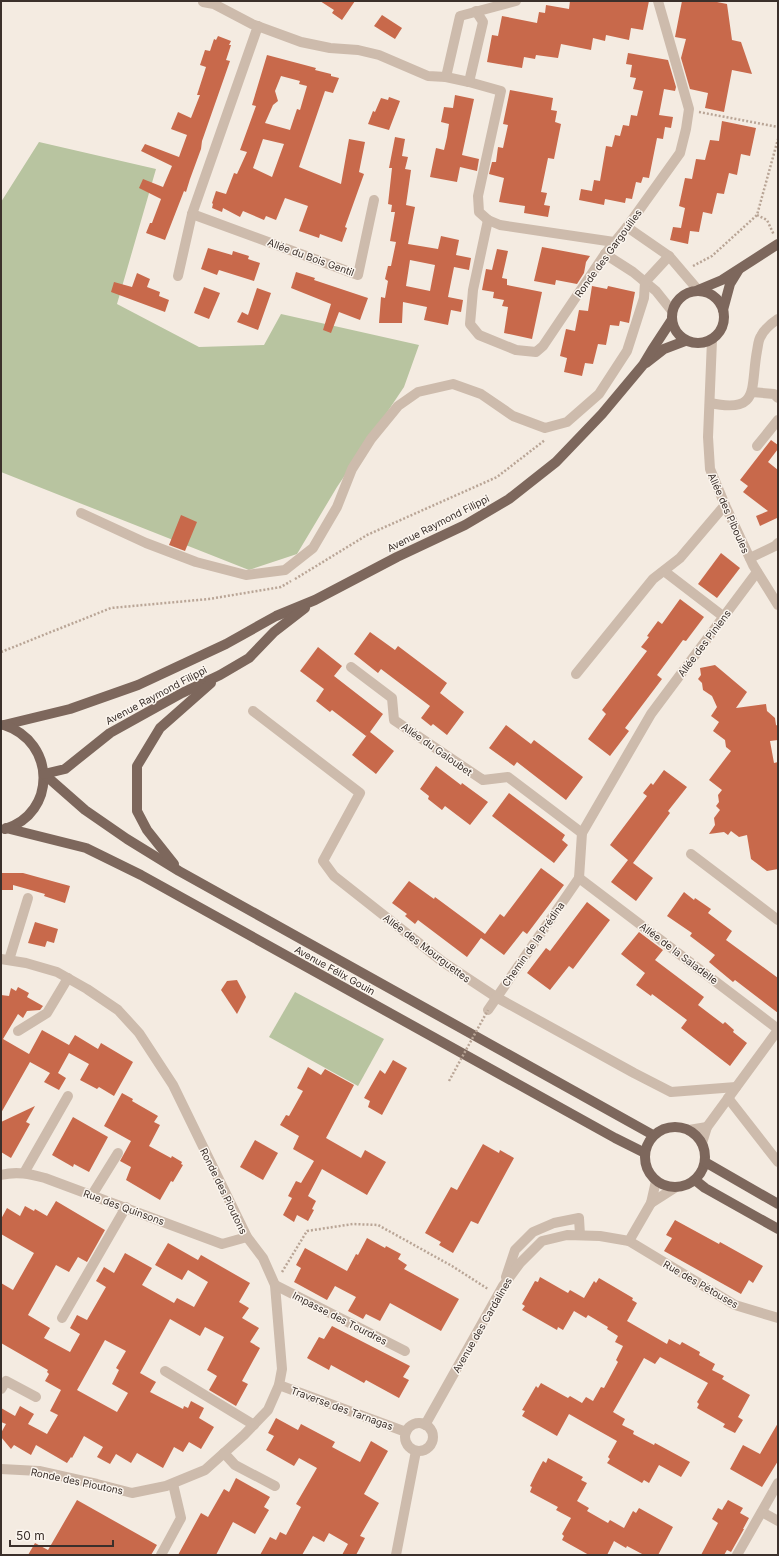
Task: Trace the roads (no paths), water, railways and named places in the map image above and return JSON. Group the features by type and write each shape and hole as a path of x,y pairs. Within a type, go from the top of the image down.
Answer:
{"main road":[{"path":"698,290 711,294 719,301 725,316 723,326 719,333 712,340 701,344 686,341 677,334 672,316 677,301 685,294 722,280 777,245"},
{"path":"723,310 730,284 740,268"},
{"name":"Avenue Raymond Filippi","path":"3,725 70,709 138,685 226,644 276,616 315,600 397,557 465,524 509,499 556,462 602,414 643,365 672,316"},
{"name":"Avenue Raymond Filippi","path":"643,365 664,349 686,341"},
{"name":"Avenue Raymond Filippi","path":"44,774 65,769 110,733 249,658 274,632 315,600"},
{"name":"Avenue Raymond Filippi","path":"179,870 147,830 137,811 137,766 160,728 220,675"},
{"name":"Avenue Félix Gouin","path":"3,725 21,733 30,740 42,761 44,774 42,791 35,807 23,820 4,829"},
{"name":"Avenue Félix Gouin","path":"44,774 85,810 127,839 179,870 653,1135"},
{"name":"Avenue Félix Gouin","path":"4,829 86,848 141,875 615,1138 645,1152"},
{"path":"680,1126 697,1135 705,1152 705,1162 702,1171 695,1180 686,1185 676,1187 665,1186 656,1181 649,1173 645,1163 645,1152 653,1135 670,1127 680,1126"},
{"path":"705,1162 778,1204"},
{"path":"695,1180 705,1188 778,1229"}],"street":[{"path":"446,77 460,16 516,1"},
{"name":"Ronde des Gargouilles","path":"488,220 473,290 470,324 479,336 516,350 536,352 543,346 605,254 627,227 680,152 689,110 658,1"},
{"path":"203,2 214,4 258,26 302,42 330,48 358,50 428,76 446,77 501,90 478,196 479,212 488,220 500,225 614,242"},
{"path":"469,82 483,22 476,11"},
{"path":"178,276 192,214 258,26"},
{"name":"Allée du Bois Gentil","path":"192,214 358,275 374,200"},
{"path":"627,227 669,256 698,290"},
{"path":"605,254 656,291 672,316"},
{"path":"81,513 196,562 246,575 285,570 314,548 337,507 352,469 371,439 398,406 418,392 452,384 481,394 513,416 545,428 567,422 599,394 627,351 644,298 645,282 669,256"},
{"path":"710,403 736,406 745,402 752,392 754,367 760,337 778,319"},
{"name":"Allée des Piboules","path":"712,340 708,437 710,470 725,506 757,572 778,605"},
{"path":"752,392 774,394 778,398"},
{"path":"757,446 778,420"},
{"path":"576,674 653,579 680,558 725,506"},
{"path":"750,558 775,546 778,543"},
{"path":"664,571 724,617"},
{"name":"Allée des Piniens","path":"582,833 651,714 757,572"},
{"name":"Allée du Galoubet","path":"351,668 392,698 394,720 483,780 508,777 582,833"},
{"name":"Allée des Mourguettes","path":"253,711 360,793 323,861 334,876 442,962 496,997 671,1092 736,1087"},
{"path":"579,878 582,833"},
{"path":"691,854 778,920"},
{"name":"Chemin de la Prédina","path":"488,1010 579,878"},
{"name":"Allée de la Saladelle","path":"579,878 778,1030"},
{"path":"5,959 28,898"},
{"name":"Ronde des Pioutons","path":"1,1469 39,1471 132,1493 173,1484 205,1470 254,1425 268,1410 279,1385 282,1369 275,1284 263,1258 246,1237 173,1085 139,1033 118,1010 68,978 51,970 26,962 5,959"},
{"path":"18,1031 47,1012 68,978"},
{"path":"702,1143 707,1127 778,1030"},
{"path":"24,1173 68,1096"},
{"path":"728,1098 778,1162"},
{"path":"689,1130 707,1127"},
{"path":"92,1195 118,1152"},
{"name":"Rue des Quinsons","path":"1,1175 8,1173 24,1173 45,1178 222,1244 246,1237"},
{"path":"629,1241 651,1203 656,1181"},
{"path":"651,1203 676,1187"},
{"path":"62,1318 126,1207"},
{"path":"503,1286 515,1250 534,1232 554,1222 579,1218 580,1235"},
{"name":"Avenue des Cardalines","path":"425,1425 503,1286 520,1263 542,1241 567,1235 580,1235 600,1236 629,1241"},
{"name":"Rue des Pétouses","path":"629,1241 735,1305 778,1318"},
{"name":"Impasse des Tourdres","path":"275,1284 405,1351"},
{"path":"165,1371 254,1425"},
{"path":"1,1390 6,1381 36,1397"},
{"name":"Traverse des Tarnagas","path":"279,1385 406,1432"},
{"path":"421,1423 425,1425 432,1434 431,1442 424,1450 416,1451 406,1444 406,1432 412,1425 421,1423"},
{"path":"396,1555 416,1451"},
{"path":"224,1453 235,1465 275,1486"},
{"path":"737,1555 778,1483"},
{"path":"160,1555 181,1518 173,1484"},
{"path":"762,1512 778,1521"}]}
